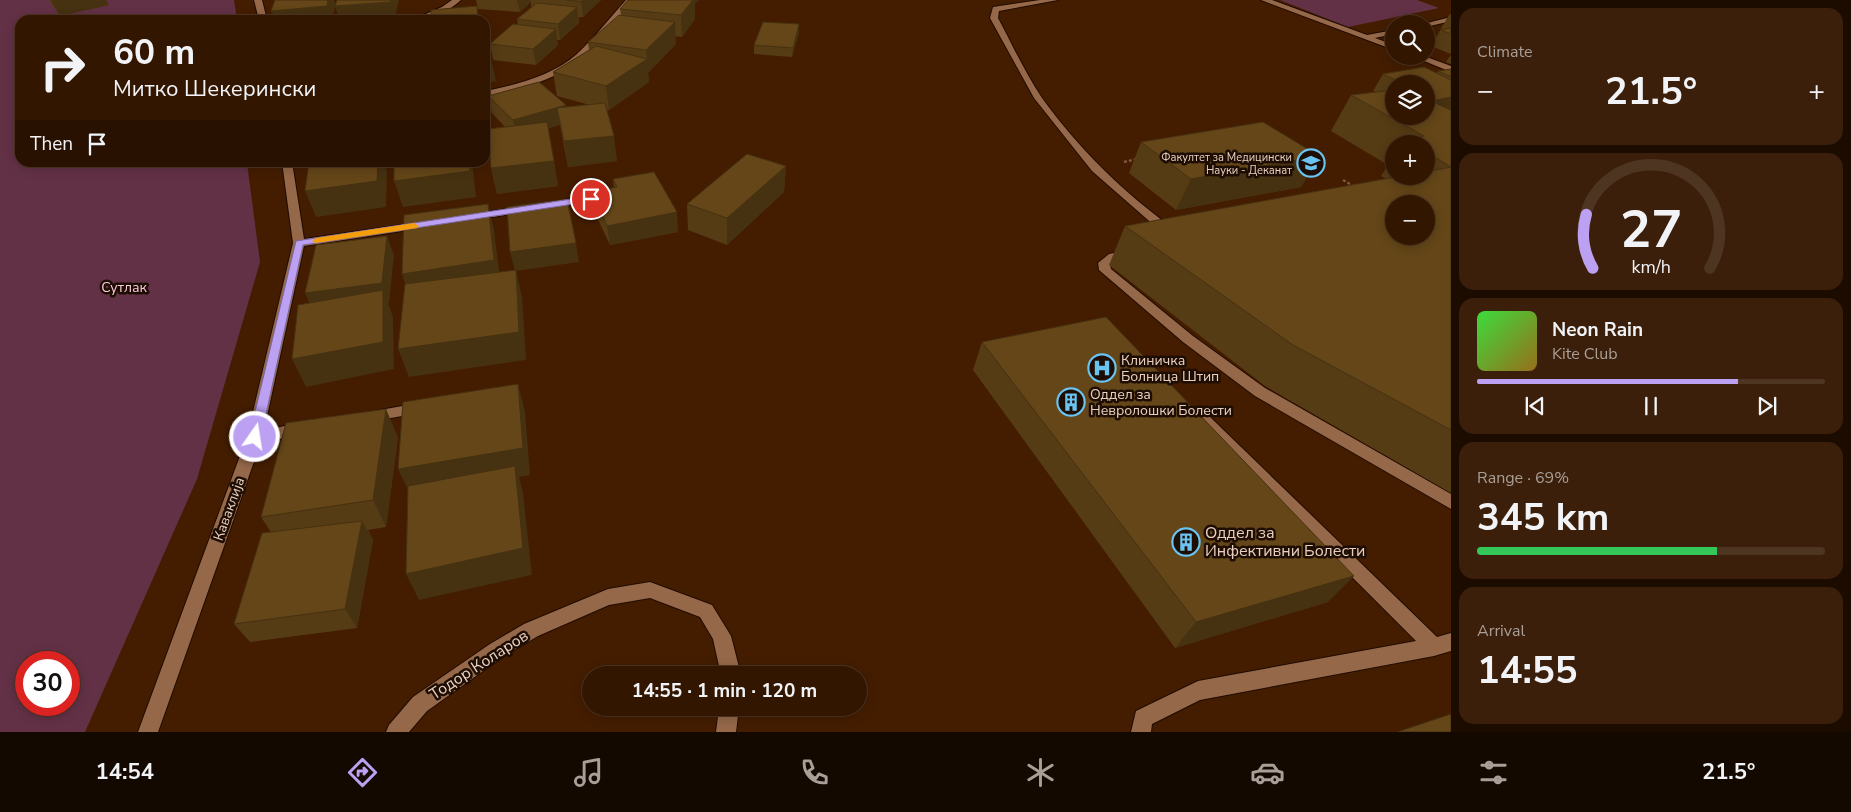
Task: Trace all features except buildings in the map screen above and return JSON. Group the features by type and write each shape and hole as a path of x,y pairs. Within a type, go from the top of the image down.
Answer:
{"street":[{"path":"258,0 262,15"},
{"path":"429,15 445,9 457,0"},
{"path":"490,93 532,83 571,62 579,56 630,0"},
{"path":"1265,0 1385,45"},
{"path":"1435,23 1451,19"},
{"path":"1366,38 1385,34"},
{"path":"1435,63 1451,69"},
{"name":"Каваклија","path":"148,732 255,437 299,243 288,167"},
{"path":"464,218 591,199"},
{"path":"299,243 435,222"},
{"path":"1140,252 1113,258 1104,263 1105,270 1188,339 1260,392 1451,502"},
{"path":"350,420 436,405"},
{"path":"1192,409 1443,644"},
{"path":"255,437 312,427"},
{"name":"Тодор Коларов","path":"396,732 420,704 497,650 531,630 608,597 650,590 706,611 722,636 729,666"},
{"path":"1141,732 1143,718 1198,691 1443,644"},
{"path":"726,732 728,716"}],"lane":[{"path":"1054,0 996,9 994,18 1038,98 1096,170 1152,218 1178,236 1179,241"}],"path":[{"path":"1122,162 1141,159"},
{"path":"1343,180 1360,190"}],"green space":[{"name":"Сутлак","path":"0,0 234,0 236,15 15,15 15,167 248,167 260,262 197,479 85,732 0,732"},
{"path":"1280,0 1417,0 1439,8 1405,15 1385,15 1385,19 1348,27"}],"slow traffic":[{"path":"316,241 414,226"}],"place":[{"name":"Факултет за Медицински Науки - Деканат","path":"1311,163"},
{"name":"Клиничка Болница Штип","path":"1102,368"},
{"name":"Оддел за Невролошки Болести","path":"1071,402"},
{"name":"Оддел за Инфективни Болести","path":"1186,542"}],"route":[{"path":"255,437 299,243 591,199"}]}
